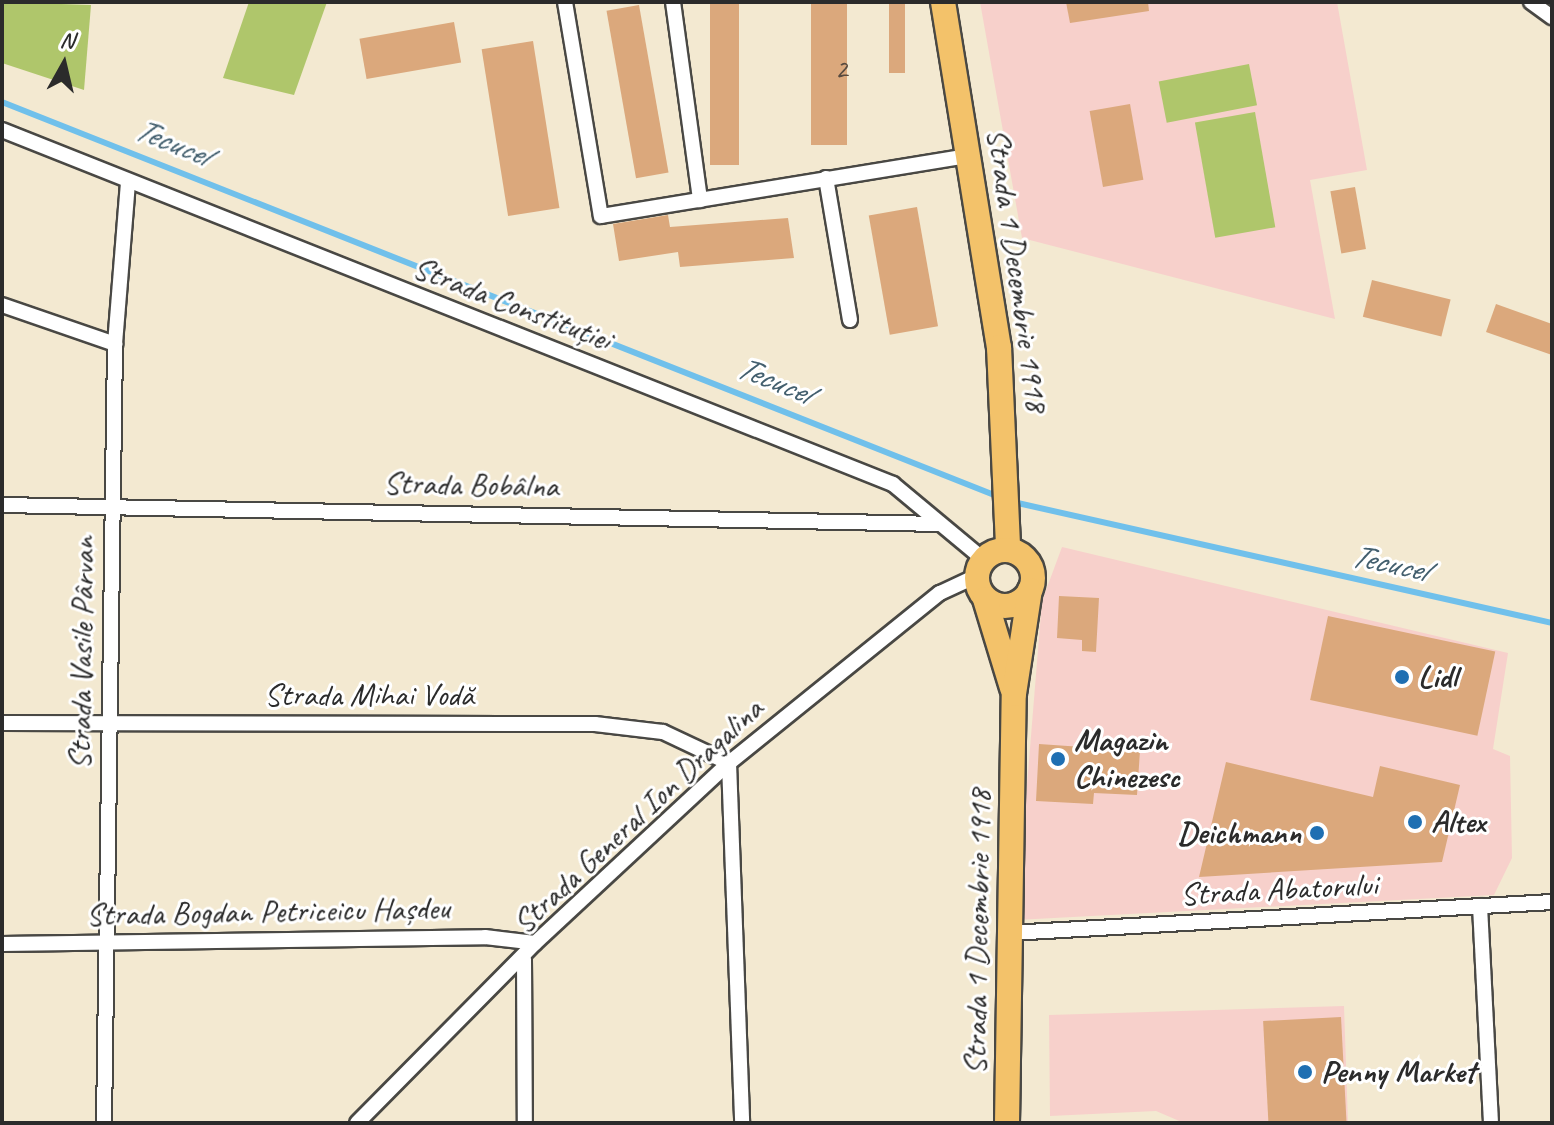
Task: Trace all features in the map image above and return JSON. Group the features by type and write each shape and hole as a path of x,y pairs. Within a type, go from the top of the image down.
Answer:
{"main road":[{"name":"Strada 1 Decembrie 1918","path":"943,2 969,156 1009,453 1008,549"},
{"path":"1008,549 1030,564 1030,590 1010,606 982,578 1008,549"},
{"name":"Strada 1 Decembrie 1918","path":"982,578 1014,694"},
{"name":"Strada 1 Decembrie 1918","path":"1007,1123 1014,694 1030,590"}],"street":[{"path":"565,2 601,216 969,156"},
{"path":"673,2 700,200"},
{"path":"1531,2 1552,17"},
{"name":"Strada Constituției","path":"2,130 128,184 893,484 939,524 982,578"},
{"path":"826,178 850,320"},
{"name":"Strada Vasile Pârvan","path":"104,1123 115,344 128,184"},
{"path":"2,305 115,344"},
{"name":"Strada Bobâlna","path":"2,505 939,524"},
{"name":"Strada General Ion Dragalina","path":"357,1123 524,959 535,943 729,763 940,593 982,578"},
{"name":"Strada Mihai Vodă","path":"2,723 595,724 663,732 729,763"},
{"path":"729,763 742,1123"},
{"name":"Strada Abatorului","path":"1010,933 1552,902"},
{"path":"1480,906 1491,1123"},
{"name":"Strada Bogdan Petriceicu Hașdeu","path":"2,944 485,937 535,943"},
{"path":"524,959 525,1123"}],"shaded area":[{"path":"980,2 1337,2 1367,170 1310,180 1335,319 1022,238"},
{"path":"1062,547 1508,653 1493,749 1510,756 1512,858 1494,895 1016,920 1042,601"},
{"path":"1344,1006 1348,1123 1184,1123 1156,1111 1050,1116 1049,1015"}],"green space":[{"path":"2,2 91,5 84,90 2,63"},
{"path":"249,2 327,2 294,95 223,78"},
{"path":"1249,64 1257,105 1167,123 1159,82"},
{"path":"1255,112 1275,227 1215,238 1195,123"}],"building":[{"path":"710,2 739,2 739,165 710,165"},
{"path":"811,2 847,2 847,145 811,145"},
{"path":"889,2 905,2 905,73 889,73"},
{"path":"1066,2 1148,2 1149,11 1070,23"},
{"path":"639,5 669,172 636,178 607,11"},
{"path":"454,22 461,62 367,79 359,39"},
{"path":"533,41 559,208 508,216 482,49"},
{"path":"1130,104 1143,180 1103,187 1090,111"},
{"path":"1355,187 1366,249 1341,253 1330,191"},
{"path":"917,207 938,326 890,335 869,216"},
{"path":"668,215 670,227 788,218 794,258 680,267 678,252 619,261 613,224"},
{"path":"1372,280 1451,300 1441,336 1363,317"},
{"path":"1496,304 1552,324 1552,355 1486,332"},
{"path":"1059,596 1099,598 1096,652 1082,651 1082,640 1057,638"},
{"name":"Lidl","path":"1328,616 1495,652 1477,736 1310,700"},
{"path":"1039,744 1140,751 1137,795 1094,793 1093,804 1036,801"},
{"path":"1226,762 1373,797 1380,766 1460,785 1442,862 1199,877"},
{"name":"Penny Market","path":"1341,1017 1347,1123 1268,1123 1263,1021"}],"waterway":[{"name":"Tecucel","path":"2,102 999,497"},
{"name":"Tecucel","path":"1013,502 1552,623"}],"place":[{"name":"Lidl","path":"1402,677"},
{"name":"Magazin Chinezesc","path":"1058,759"},
{"name":"Altex","path":"1415,822"},
{"name":"Deichmann","path":"1317,833"},
{"name":"Penny Market","path":"1305,1072"}]}
